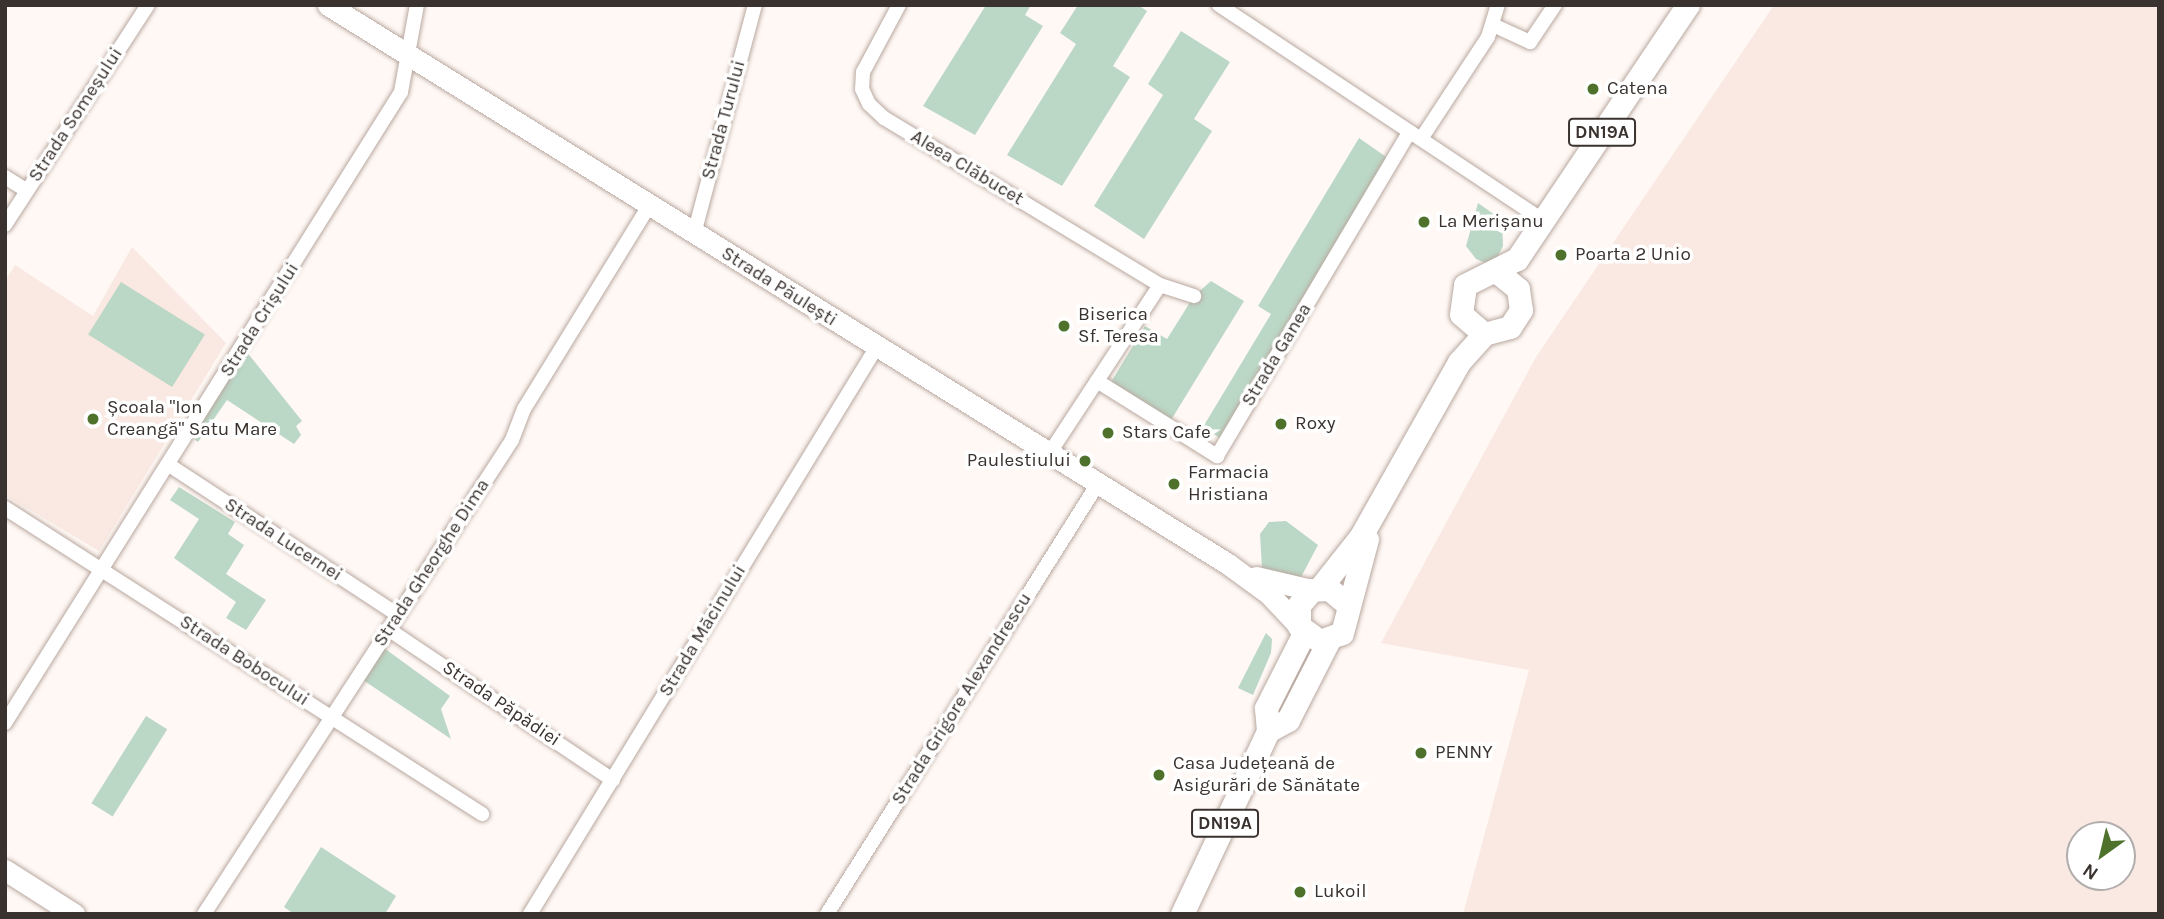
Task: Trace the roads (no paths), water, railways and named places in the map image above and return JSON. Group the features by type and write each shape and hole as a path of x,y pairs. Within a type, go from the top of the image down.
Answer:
{"main road":[{"name":"Strada Păulești","path":"328,5 876,348 1232,566 1269,594 1302,629"},
{"name":"DN19A","path":"1475,328 1460,304 1465,285 1482,273 1496,271 1517,259 1688,5"},
{"path":"1377,510 1347,604 1347,625 1329,640 1302,629 1299,605 1316,589 1377,510 1475,328 1500,332 1517,320 1521,299 1516,285 1517,259"},
{"path":"1496,271 1516,285"},
{"name":"Strada Păulești","path":"1232,566 1270,583 1316,589"},
{"path":"1316,589 1337,593 1347,604"},
{"name":"DN19A","path":"1182,914 1268,731 1266,708 1302,629"},
{"name":"DN19A","path":"1268,731 1288,720 1329,640"},
{"path":"5,870 74,914"}],"street":[{"name":"Strada Someșului","path":"5,225 149,5"},
{"name":"Strada Crișului","path":"5,723 401,92 405,53 417,5"},
{"name":"Strada Turului","path":"694,234 755,5"},
{"name":"Aleea Clăbucet","path":"899,5 863,72 862,89 869,104 884,118 1160,285 1194,296"},
{"path":"1219,5 1542,220"},
{"name":"Strada Ganea","path":"1097,381 1217,456 1415,136 1493,25 1499,5"},
{"path":"1493,25 1530,42 1555,5"},
{"path":"5,177 26,190"},
{"name":"Strada Gheorghe Dima","path":"204,914 512,440 524,409 649,206"},
{"path":"1049,454 1160,285"},
{"name":"Strada Măcinului","path":"530,914 876,348"},
{"name":"Strada Lucernei","path":"169,465 398,615"},
{"name":"Strada Grigore Alexandrescu","path":"827,914 1097,485"},
{"name":"Strada Bobocului","path":"5,508 482,814"},
{"name":"Strada Păpădiei","path":"388,629 613,780"}],"place":[{"name":"Catena","path":"1593,89"},
{"name":"La Merișanu","path":"1424,222"},
{"name":"Poarta 2 Unio","path":"1561,255"},
{"name":"Biserica Sf. Teresa","path":"1064,326"},
{"name":"Școala \"Ion Creangă\" Satu Mare","path":"93,419"},
{"name":"Roxy","path":"1281,424"},
{"name":"Stars Cafe","path":"1108,433"},
{"name":"Paulestiului","path":"1085,461"},
{"name":"Farmacia Hristiana","path":"1174,484"},
{"name":"PENNY","path":"1421,753"},
{"name":"Casa Județeană de Asigurări de Sănătate","path":"1159,775"},
{"name":"Lukoil","path":"1300,892"}]}
